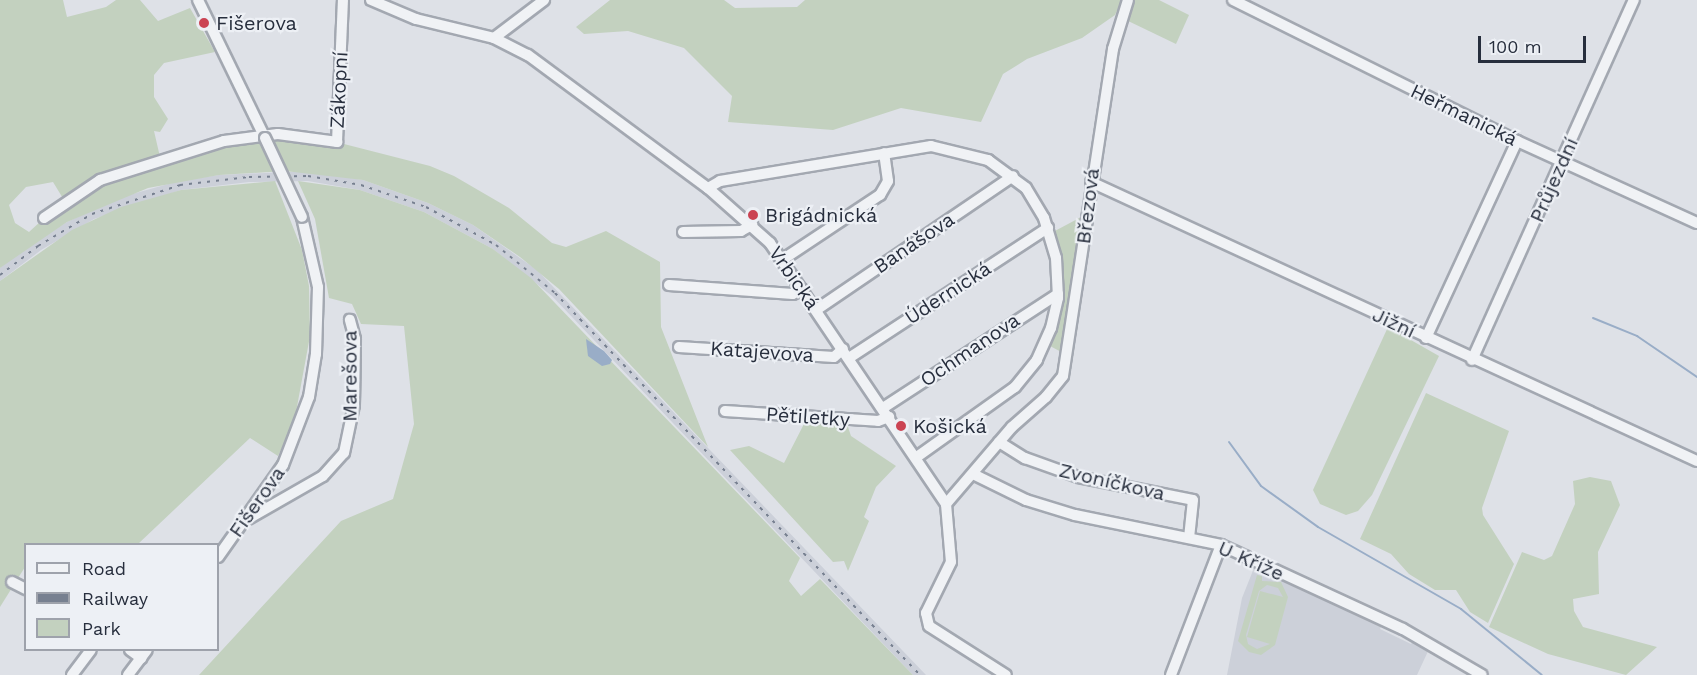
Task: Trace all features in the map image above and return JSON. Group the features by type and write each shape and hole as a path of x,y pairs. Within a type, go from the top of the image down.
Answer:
{"street":[{"name":"Fišerova","path":"198,0 302,217 318,287 316,354 309,397 298,433 271,482 219,556"},
{"name":"Zákopní","path":"265,136 337,142 344,0"},
{"name":"Vrbická","path":"371,0 416,19 494,38 558,74 708,188 752,225 782,260 946,504 951,562 926,613 933,632 1006,675"},
{"path":"494,38 544,0"},
{"name":"Březová","path":"999,442 1056,387 1068,356 1091,182 1116,33 1128,0"},
{"name":"Heřmanická","path":"1233,0 1517,141 1697,223"},
{"name":"Průjezdní","path":"1472,360 1634,0"},
{"path":"44,218 100,180 224,141 265,136"},
{"path":"1426,338 1517,141"},
{"path":"708,188 720,181 918,147 949,149 988,160 1013,176 1035,200 1048,228 1056,258 1058,294 1051,328 1028,373 997,402 916,457"},
{"path":"782,260 880,195 888,181 884,153"},
{"name":"Banášova","path":"816,310 1013,176"},
{"name":"Jižní","path":"1091,182 1472,360 1697,461"},
{"path":"683,232 741,231 752,225"},
{"name":"Údernická","path":"846,354 1048,228"},
{"path":"669,285 793,294 802,289"},
{"name":"Ochmanova","path":"886,412 1058,294"},
{"name":"Marešova","path":"245,520 323,476 344,453 354,405 355,339 350,320"},
{"name":"Katajevova","path":"679,347 834,357 846,354"},
{"name":"Pětiletky","path":"726,411 878,422 886,412"},
{"path":"946,504 999,442"},
{"name":"Zvoníčkova","path":"999,442 1025,458 1078,477 1193,500 1188,538"},
{"name":"U Kříže","path":"973,474 1026,500 1065,512 1221,545 1403,629 1482,675"},
{"path":"271,482 287,496"},
{"path":"1171,675 1221,545"},
{"path":"12,582 24,588"},
{"path":"72,675 90,651"},
{"path":"128,675 144,654"}],"shaded area":[{"path":"309,171 363,180 428,203 473,225 537,270 926,675 913,675 552,296 493,249 424,212 360,190 308,181 249,182 181,190 94,219 41,250 0,281 0,268 13,257 67,222 118,198 179,181 219,175"},
{"path":"1256,563 1383,623 1380,629 1411,644 1415,638 1430,647 1417,675 1227,675 1242,598"}],"green space":[{"path":"0,0 63,0 67,17 106,7 116,0 140,0 158,21 190,8 215,52 164,63 154,75 154,97 168,119 160,132 154,131 160,157 184,146 191,155 222,143 278,135 344,144 430,166 454,176 509,208 552,243 566,247 606,231 660,262 661,327 708,447 559,289 520,257 473,225 428,203 363,180 285,171 219,175 148,188 67,222 0,268","holes":["53,182 64,200 29,232 15,223 9,205 26,187"]},
{"path":"610,0 724,0 735,8 797,7 805,0 1122,0 1115,15 1082,38 1027,59 1003,74 981,122 901,108 833,130 728,122 732,96 684,48 628,31 584,34 576,27"},
{"path":"1134,0 1159,0 1189,15 1176,44 1124,19"},
{"path":"275,181 302,250 309,286 310,336 294,423 278,456 250,438 139,543 24,543 24,569 0,607 0,281 72,230 121,207 181,190"},
{"path":"298,181 360,190 424,212 493,249 531,278 800,558 789,581 801,596 820,579 913,675 199,675 341,521 393,499 414,424 404,326 361,324 352,304 329,298 315,219"},
{"path":"1083,216 1065,354 1050,346 1063,295 1061,257 1053,232"},
{"path":"1388,327 1439,356 1372,495 1358,511 1346,515 1320,504 1313,490"},
{"path":"1426,393 1509,431 1482,508 1483,515 1514,564 1488,623 1470,612 1456,590 1435,590 1409,574 1391,554 1360,539"},
{"path":"806,420 847,424 851,436 896,466 876,487 864,517 869,521 848,571 844,561 833,562 730,450 749,446 784,463"},
{"path":"1590,477 1611,481 1620,505 1598,552 1599,594 1573,599 1574,611 1583,627 1657,647 1626,675 1548,654 1489,627 1522,552 1544,560 1552,556 1575,504 1573,481"},
{"path":"1257,575 1262,576 1262,581 1281,582 1288,597 1275,645 1261,655 1249,652 1238,641","holes":["1267,585 1278,588 1283,597 1260,591 1247,637 1270,644 1257,649 1248,644 1246,635 1259,591"]}],"water":[{"path":"586,339 604,351 612,360 610,364 602,366 588,356"}],"waterway":[{"path":"1593,318 1637,336 1697,377"},
{"path":"1229,442 1261,486 1318,527 1461,609 1542,675"}],"railway":[{"path":"0,275 38,246 92,214 180,185 249,177 308,176 361,185 426,207 496,245 555,293 920,675"}],"place":[{"name":"Fišerova","path":"204,23"},
{"name":"Brigádnická","path":"753,215"},
{"name":"Košická","path":"901,426"}]}
